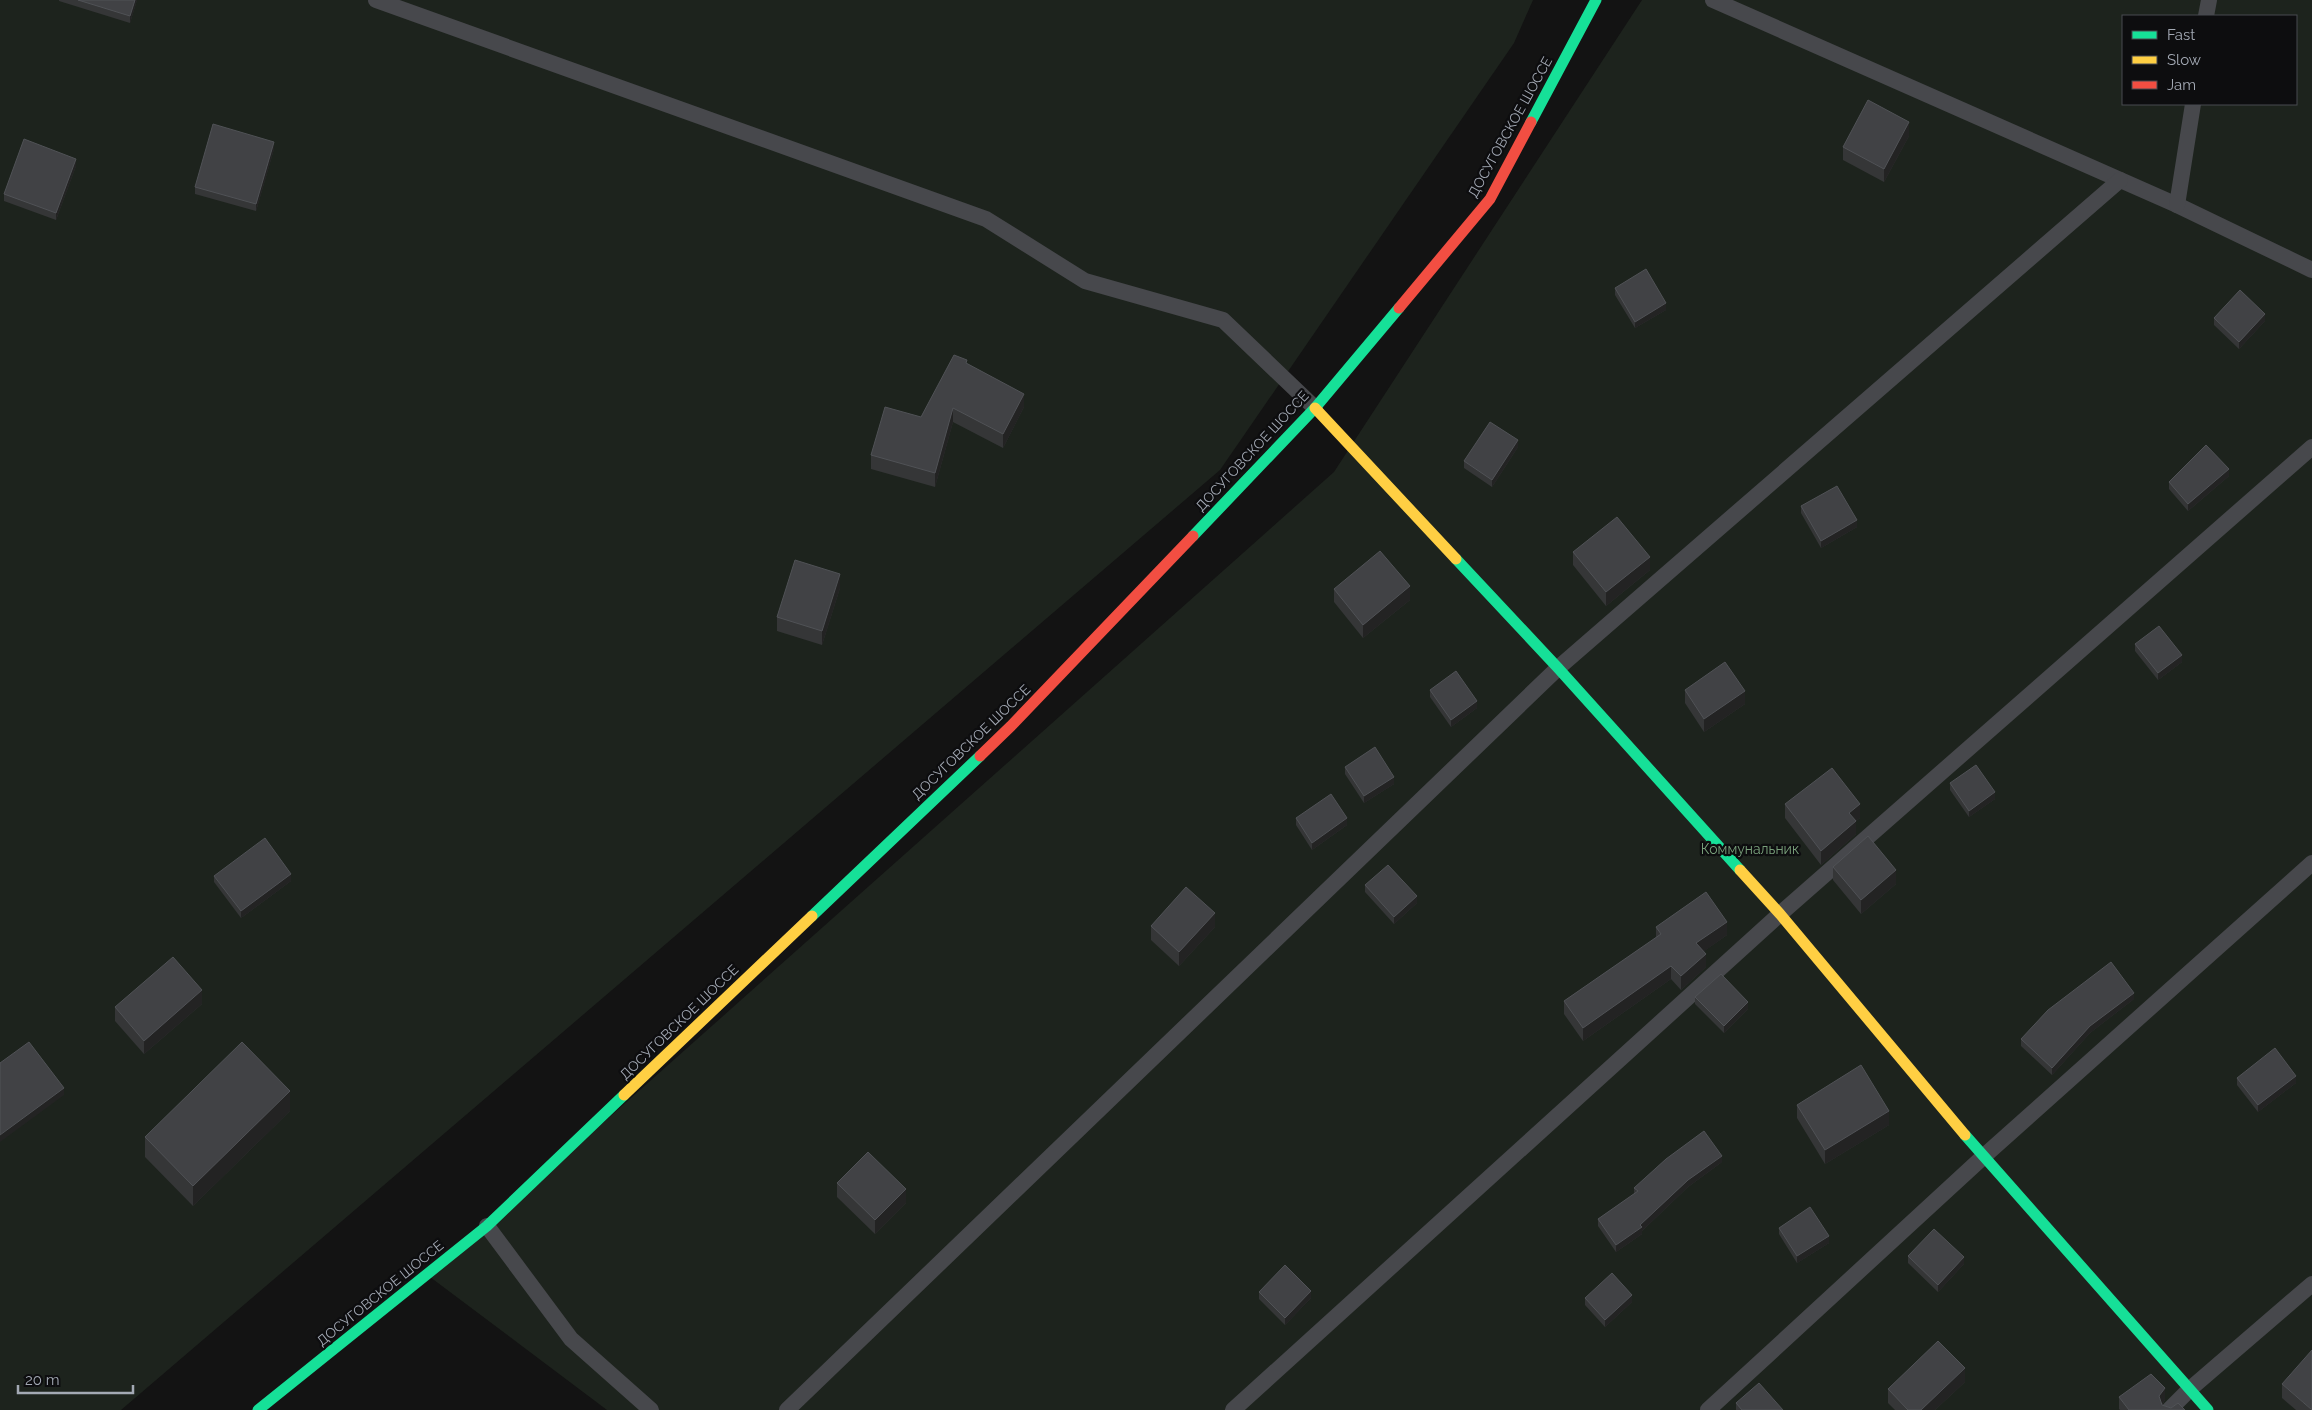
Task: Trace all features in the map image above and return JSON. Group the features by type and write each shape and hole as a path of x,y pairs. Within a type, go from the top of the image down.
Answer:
{"main road":[{"name":"ДОСУГОВСКОЕ ШОССЕ","path":"258,1410 487,1226 1011,726 1315,408 1490,199 1596,0"},
{"path":"1315,408 1558,668 1780,914 1983,1157 2208,1410"}],"lane":[{"path":"376,0 986,219 1085,281 1223,320 1315,408"},
{"path":"1713,0 2177,205 2312,270"},
{"path":"2206,15 2209,0"},
{"path":"2177,205 2193,105"},
{"path":"787,1410 1558,668 2120,180"},
{"path":"1233,1410 1780,914 2312,447"},
{"path":"1708,1410 1983,1157 2312,863"},
{"path":"487,1226 571,1339 651,1410"},
{"path":"2169,1410 2190,1389 2312,1284"}],"green space":[{"path":"0,0 1533,0 1514,43 1220,470 121,1410 0,1410"},
{"name":"Коммунальник","path":"1642,0 2312,0 2312,1410 607,1410 430,1277 1334,472"}],"building":[{"path":"78,0 135,0 130,16"},
{"path":"1868,100 1909,122 1884,169 1843,147"},
{"path":"213,124 274,142 256,204 195,187"},
{"path":"24,139 76,159 56,213 4,194"},
{"path":"1646,269 1666,303 1635,322 1615,288"},
{"path":"2240,290 2265,314 2239,342 2214,318"},
{"path":"954,355 967,360 966,363 1024,394 1003,434 953,408 935,473 871,455 885,407 921,417"},
{"path":"1490,422 1518,440 1492,480 1464,461"},
{"path":"2206,445 2229,469 2188,504 2169,482"},
{"path":"1837,486 1857,520 1821,541 1801,506"},
{"path":"1617,517 1650,557 1606,592 1573,552"},
{"path":"1380,551 1410,586 1363,625 1334,589"},
{"path":"795,560 840,574 822,631 777,617"},
{"path":"2159,626 2182,655 2158,673 2135,644"},
{"path":"1725,662 1745,691 1704,719 1685,690"},
{"path":"1456,671 1477,701 1451,720 1430,690"},
{"path":"1375,747 1394,777 1364,796 1345,767"},
{"path":"1976,765 1995,792 1969,811 1950,783"},
{"path":"1832,768 1860,804 1849,813 1856,821 1821,851 1785,804"},
{"path":"1331,794 1347,818 1312,843 1296,818"},
{"path":"1868,836 1896,870 1861,900 1833,867"},
{"path":"265,838 291,874 241,911 214,876"},
{"path":"1388,865 1417,896 1394,917 1365,885"},
{"path":"1186,887 1215,913 1179,952 1151,926"},
{"path":"1706,892 1727,922 1696,943 1706,954 1681,976 1671,966 1583,1028 1564,1001 1661,934 1656,927"},
{"path":"173,957 202,990 144,1041 115,1007"},
{"path":"2111,962 2134,993 2090,1026 2052,1068 2021,1039 2048,1010"},
{"path":"1721,974 1748,1002 1724,1026 1695,997"},
{"path":"29,1042 64,1088 0,1135 0,1063"},
{"path":"242,1042 290,1091 193,1186 145,1137"},
{"path":"2275,1048 2296,1076 2258,1105 2237,1078"},
{"path":"1861,1065 1889,1111 1825,1150 1797,1105"},
{"path":"1704,1131 1722,1156 1688,1180 1640,1225 1642,1227 1616,1245 1598,1219 1638,1191 1634,1188 1666,1159"},
{"path":"868,1152 906,1189 875,1220 837,1183"},
{"path":"1810,1207 1829,1236 1797,1256 1779,1228"},
{"path":"1934,1229 1964,1257 1938,1285 1908,1256"},
{"path":"1285,1265 1311,1291 1285,1318 1259,1292"},
{"path":"1612,1273 1632,1295 1605,1320 1585,1298"},
{"path":"1938,1341 1965,1368 1921,1410 1908,1410 1888,1389"},
{"path":"2312,1350 2312,1410 2282,1384"},
{"path":"2151,1374 2165,1388 2159,1396 2162,1405 2171,1408 2178,1403 2185,1410 2129,1410 2119,1397"},
{"path":"1759,1383 1783,1410 1742,1410 1736,1403"}],"traffic: fast":[{"path":"1531,122 1596,0"},
{"path":"1193,536 1315,408 1399,308"},
{"path":"1456,559 1558,668 1740,870"},
{"path":"812,916 980,756"},
{"path":"258,1410 487,1226 624,1095"},
{"path":"1965,1135 2208,1410"}],"traffic: slow":[{"path":"1315,408 1456,559"},
{"path":"1740,870 1780,914 1965,1135"},
{"path":"624,1095 812,916"}],"traffic: jam":[{"path":"1399,308 1490,199 1531,122"},
{"path":"980,756 1193,536"}]}
